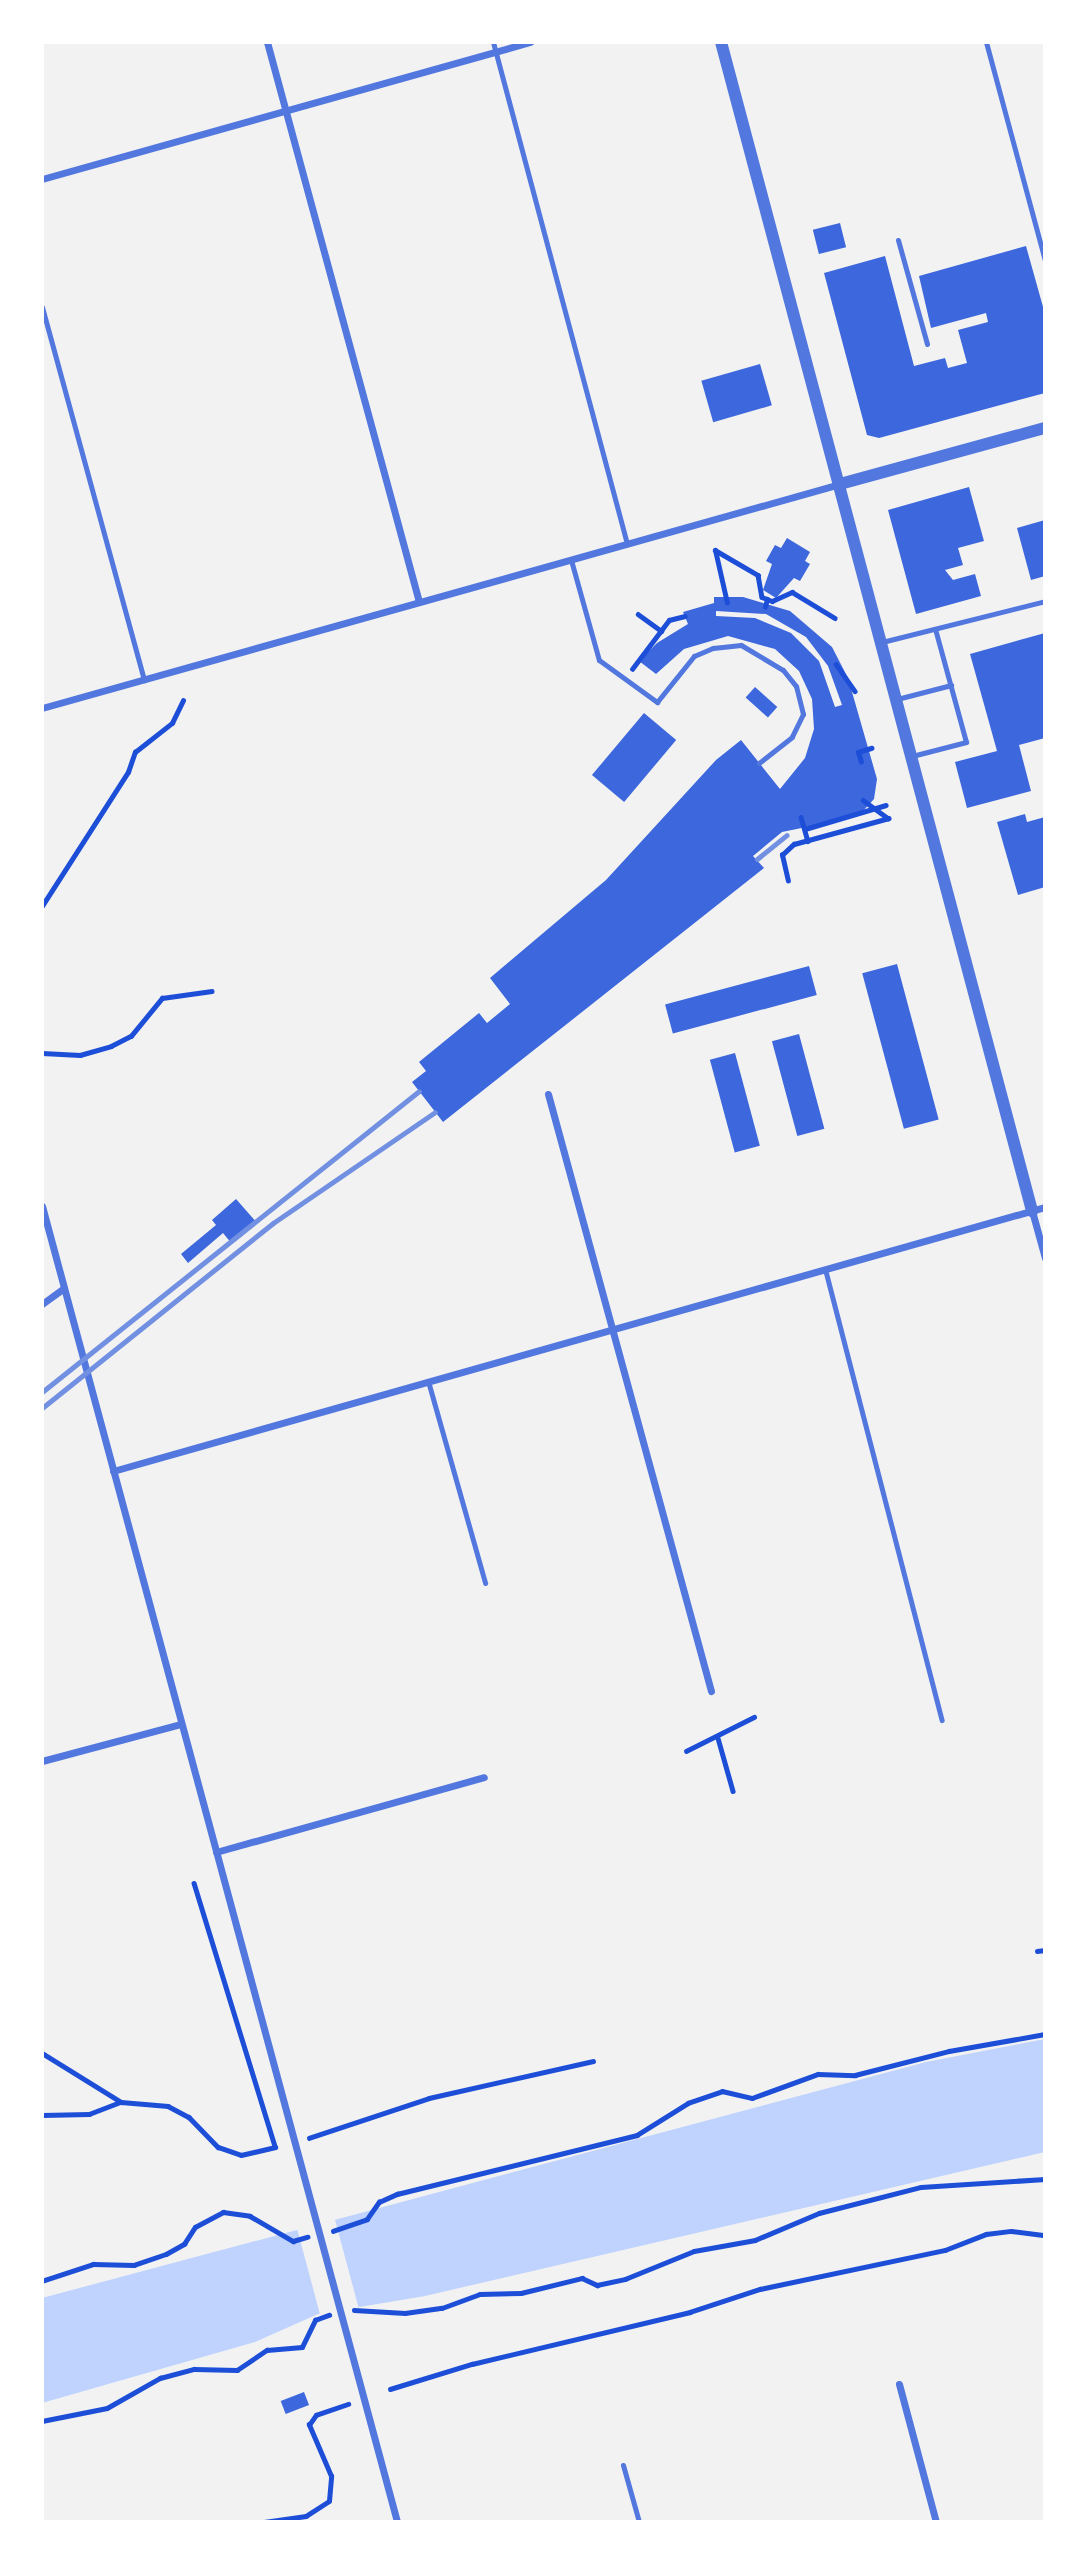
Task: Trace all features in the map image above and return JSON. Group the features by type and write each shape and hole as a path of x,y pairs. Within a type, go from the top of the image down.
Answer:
{"street":[{"path":"267,42 419,602"},
{"path":"42,179 530,42"},
{"path":"721,42 912,756 1038,1209 1045,1258"},
{"path":"42,708 1045,428"},
{"path":"548,1094 711,1691"},
{"path":"42,1206 397,2522"},
{"path":"113,1471 1038,1209"},
{"path":"42,1304 64,1288"},
{"path":"42,1761 181,1724"},
{"path":"216,1853 485,1777"},
{"path":"899,2384 936,2522"}],"lane":[{"path":"493,42 627,544"},
{"path":"986,42 1045,260"},
{"path":"898,240 927,344"},
{"path":"42,307 144,680"},
{"path":"571,560 599,660 657,702 694,656 713,648 741,645 783,670 796,686 803,713 792,737 759,763"},
{"path":"882,642 1045,601"},
{"path":"912,756 967,742 935,629"},
{"path":"897,699 951,685"},
{"path":"825,1269 942,1720"},
{"path":"428,1381 485,1583"},
{"path":"623,2465 639,2522"}],"path":[{"path":"727,603 716,550 758,575 762,597 767,599 792,592 835,618"},
{"path":"765,607 767,599"},
{"path":"638,614 661,631"},
{"path":"631,670 669,620 685,615"},
{"path":"836,664 855,691"},
{"path":"42,906 128,772 135,752 172,723 183,700"},
{"path":"861,762 858,752 871,748"},
{"path":"788,881 782,855 808,841 889,818 863,800"},
{"path":"805,829 886,805"},
{"path":"801,817 808,841"},
{"path":"42,1053 80,1055 111,1046 131,1036 162,998 212,991"},
{"path":"686,1751 718,1738 754,1717"},
{"path":"718,1738 733,1791"},
{"path":"194,1884 275,2147"},
{"path":"1037,1951 1045,1950"},
{"path":"330,2231 367,2219 379,2202 397,2193 637,2135 688,2103 722,2091 752,2098 818,2074 855,2075 949,2050 1045,2034"},
{"path":"42,2053 121,2102"},
{"path":"309,2138 429,2098 593,2061"},
{"path":"42,2115 89,2114 121,2102 168,2106 189,2117 218,2147 241,2155 284,2144"},
{"path":"350,2310 405,2313 442,2308 480,2294 521,2293 582,2278 597,2285 625,2279 694,2251 755,2240 819,2213 921,2187 1045,2179"},
{"path":"42,2281 93,2264 134,2265 166,2254 184,2244 195,2227 223,2212 250,2216 293,2241 318,2234"},
{"path":"390,2389 472,2364 690,2312 760,2289 945,2249 986,2234 1011,2231 1045,2235"},
{"path":"42,2421 107,2408 160,2378 194,2369 237,2370 267,2350 302,2347 315,2320 339,2312"},
{"path":"264,2522 306,2516 329,2501 331,2476 309,2425 316,2415 348,2404"}],"water":[{"path":"1045,2039 1045,2152 425,2296 318,2314 255,2342 42,2403 42,2298 926,2062"}],"pier":[{"path":"334,2216 359,2311 322,2321 296,2226"}],"building":[{"path":"840,223 846,247 819,254 813,230"},
{"path":"1026,246 1045,314 1045,393 879,438 867,435 824,273 885,256 914,366 945,358 948,368 967,363 958,330 988,322 986,313 931,328 919,276"},
{"path":"760,364 772,405 713,422 701,381"},
{"path":"969,487 984,541 958,548 963,565 945,570 953,580 975,574 981,596 916,614 888,510"},
{"path":"1045,520 1045,576 1031,580 1017,528"},
{"path":"787,538 810,552 805,561 810,564 800,581 794,578 776,598 763,590 772,564 766,561 775,545 781,548"},
{"path":"714,597 743,597 790,611 832,647 848,678 877,779 874,799 863,811 841,820 782,832 753,856 764,868 443,1122 412,1082 426,1071 419,1062 479,1013 487,1023 510,1004 490,978 606,880 716,760 741,740 780,789 805,758 814,729 812,699 799,671 775,649 728,636 684,649 656,674 639,661 657,643 688,624 683,612 714,603","holes":["716,611 766,614 806,637 828,666 842,705 835,707 819,661 791,633 755,618 716,616"]},
{"path":"1045,633 1045,738 1019,745 1031,791 967,808 955,762 997,751 970,654"},
{"path":"755,687 777,707 768,717 746,697"},
{"path":"644,713 676,740 624,802 592,775"},
{"path":"1025,814 1027,822 1045,817 1045,887 1018,895 997,822"},
{"path":"897,964 939,1120 904,1129 862,973"},
{"path":"809,966 817,995 673,1034 665,1005"},
{"path":"799,1034 824,1129 797,1136 772,1041"},
{"path":"735,1053 760,1146 735,1152 710,1060"},
{"path":"236,1199 257,1223 232,1244 223,1233 188,1263 181,1254 216,1225 212,1220"},
{"path":"304,2392 309,2405 286,2414 281,2401"}],"railway":[{"path":"757,859 787,835"},
{"path":"42,1392 419,1091"},
{"path":"42,1408 273,1223 435,1112"}]}
